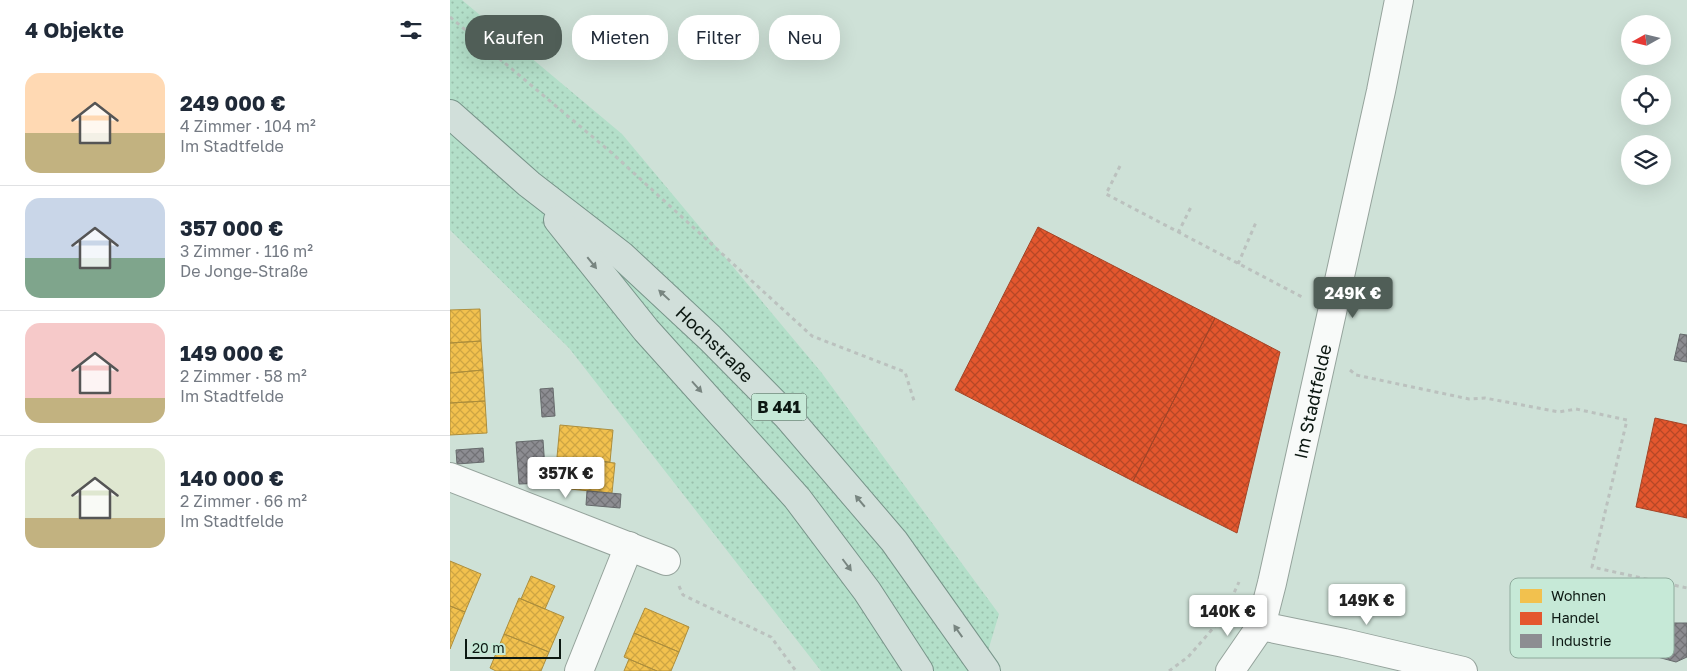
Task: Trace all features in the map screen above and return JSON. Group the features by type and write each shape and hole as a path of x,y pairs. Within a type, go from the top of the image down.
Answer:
{"main road":[{"name":"Hochstraße","path":"450,114 529,184 621,255 710,338 788,417 894,540 986,671"},
{"name":"Hochstraße","path":"529,184 646,330 797,498 867,591 919,671"}],"street":[{"name":"Im Stadtfelde","path":"1230,671 1261,626 1381,91 1399,0"},
{"path":"450,477 666,561"},
{"path":"579,671 629,546"},
{"path":"1261,626 1463,671"}],"path":[{"path":"450,17 613,154 812,336 905,372 915,404"},
{"path":"1120,166 1106,194 1332,312"},
{"path":"1178,232 1192,205"},
{"path":"1238,264 1257,220"},
{"path":"1346,366 1356,375 1469,400 1485,398 1559,412 1576,409 1627,420 1592,567 1642,578"},
{"path":"666,561 683,595 771,637 796,671"},
{"path":"1169,671 1188,657 1223,617 1241,578"},
{"path":"1674,585 1687,588"}],"green space":[{"path":"450,0 462,0 480,15 465,15 465,60 534,60 622,134 821,372 999,614 982,671 821,671 569,348 450,230"}],"building: Wohnen":[{"path":"480,309 481,341 450,343 450,310"},
{"path":"481,341 483,370 450,373 450,343"},
{"path":"483,370 485,401 450,403 450,373"},
{"path":"485,401 487,433 450,435 450,403"},
{"path":"560,425 613,430 610,462 557,457"},
{"path":"562,458 615,463 612,493 559,488"},
{"path":"450,561 481,574 465,612 450,606"},
{"path":"531,576 555,586 545,609 521,599"},
{"path":"519,598 564,617 549,652 504,634"},
{"path":"450,606 465,612 450,649"},
{"path":"645,608 689,627 679,652 634,633"},
{"path":"634,633 679,652 671,671 657,671 624,657"},
{"path":"504,634 549,652 541,671 496,671 490,668"},
{"path":"629,659 657,671 624,671"}],"building: Handel":[{"path":"1038,227 1215,318 1133,481 955,390"},
{"path":"1215,318 1280,352 1237,533 1133,481"},
{"path":"1655,418 1687,425 1687,518 1636,507"}],"building: Industrie":[{"path":"1680,334 1687,335 1687,362 1674,360"},
{"path":"553,388 555,416 542,417 540,389"},
{"path":"543,440 546,483 519,484 516,442"},
{"path":"483,448 484,462 457,464 456,450"},
{"path":"587,491 621,494 620,508 586,505"},
{"path":"1674,623 1687,623 1687,657 1676,662 1661,658 1674,658"}]}
